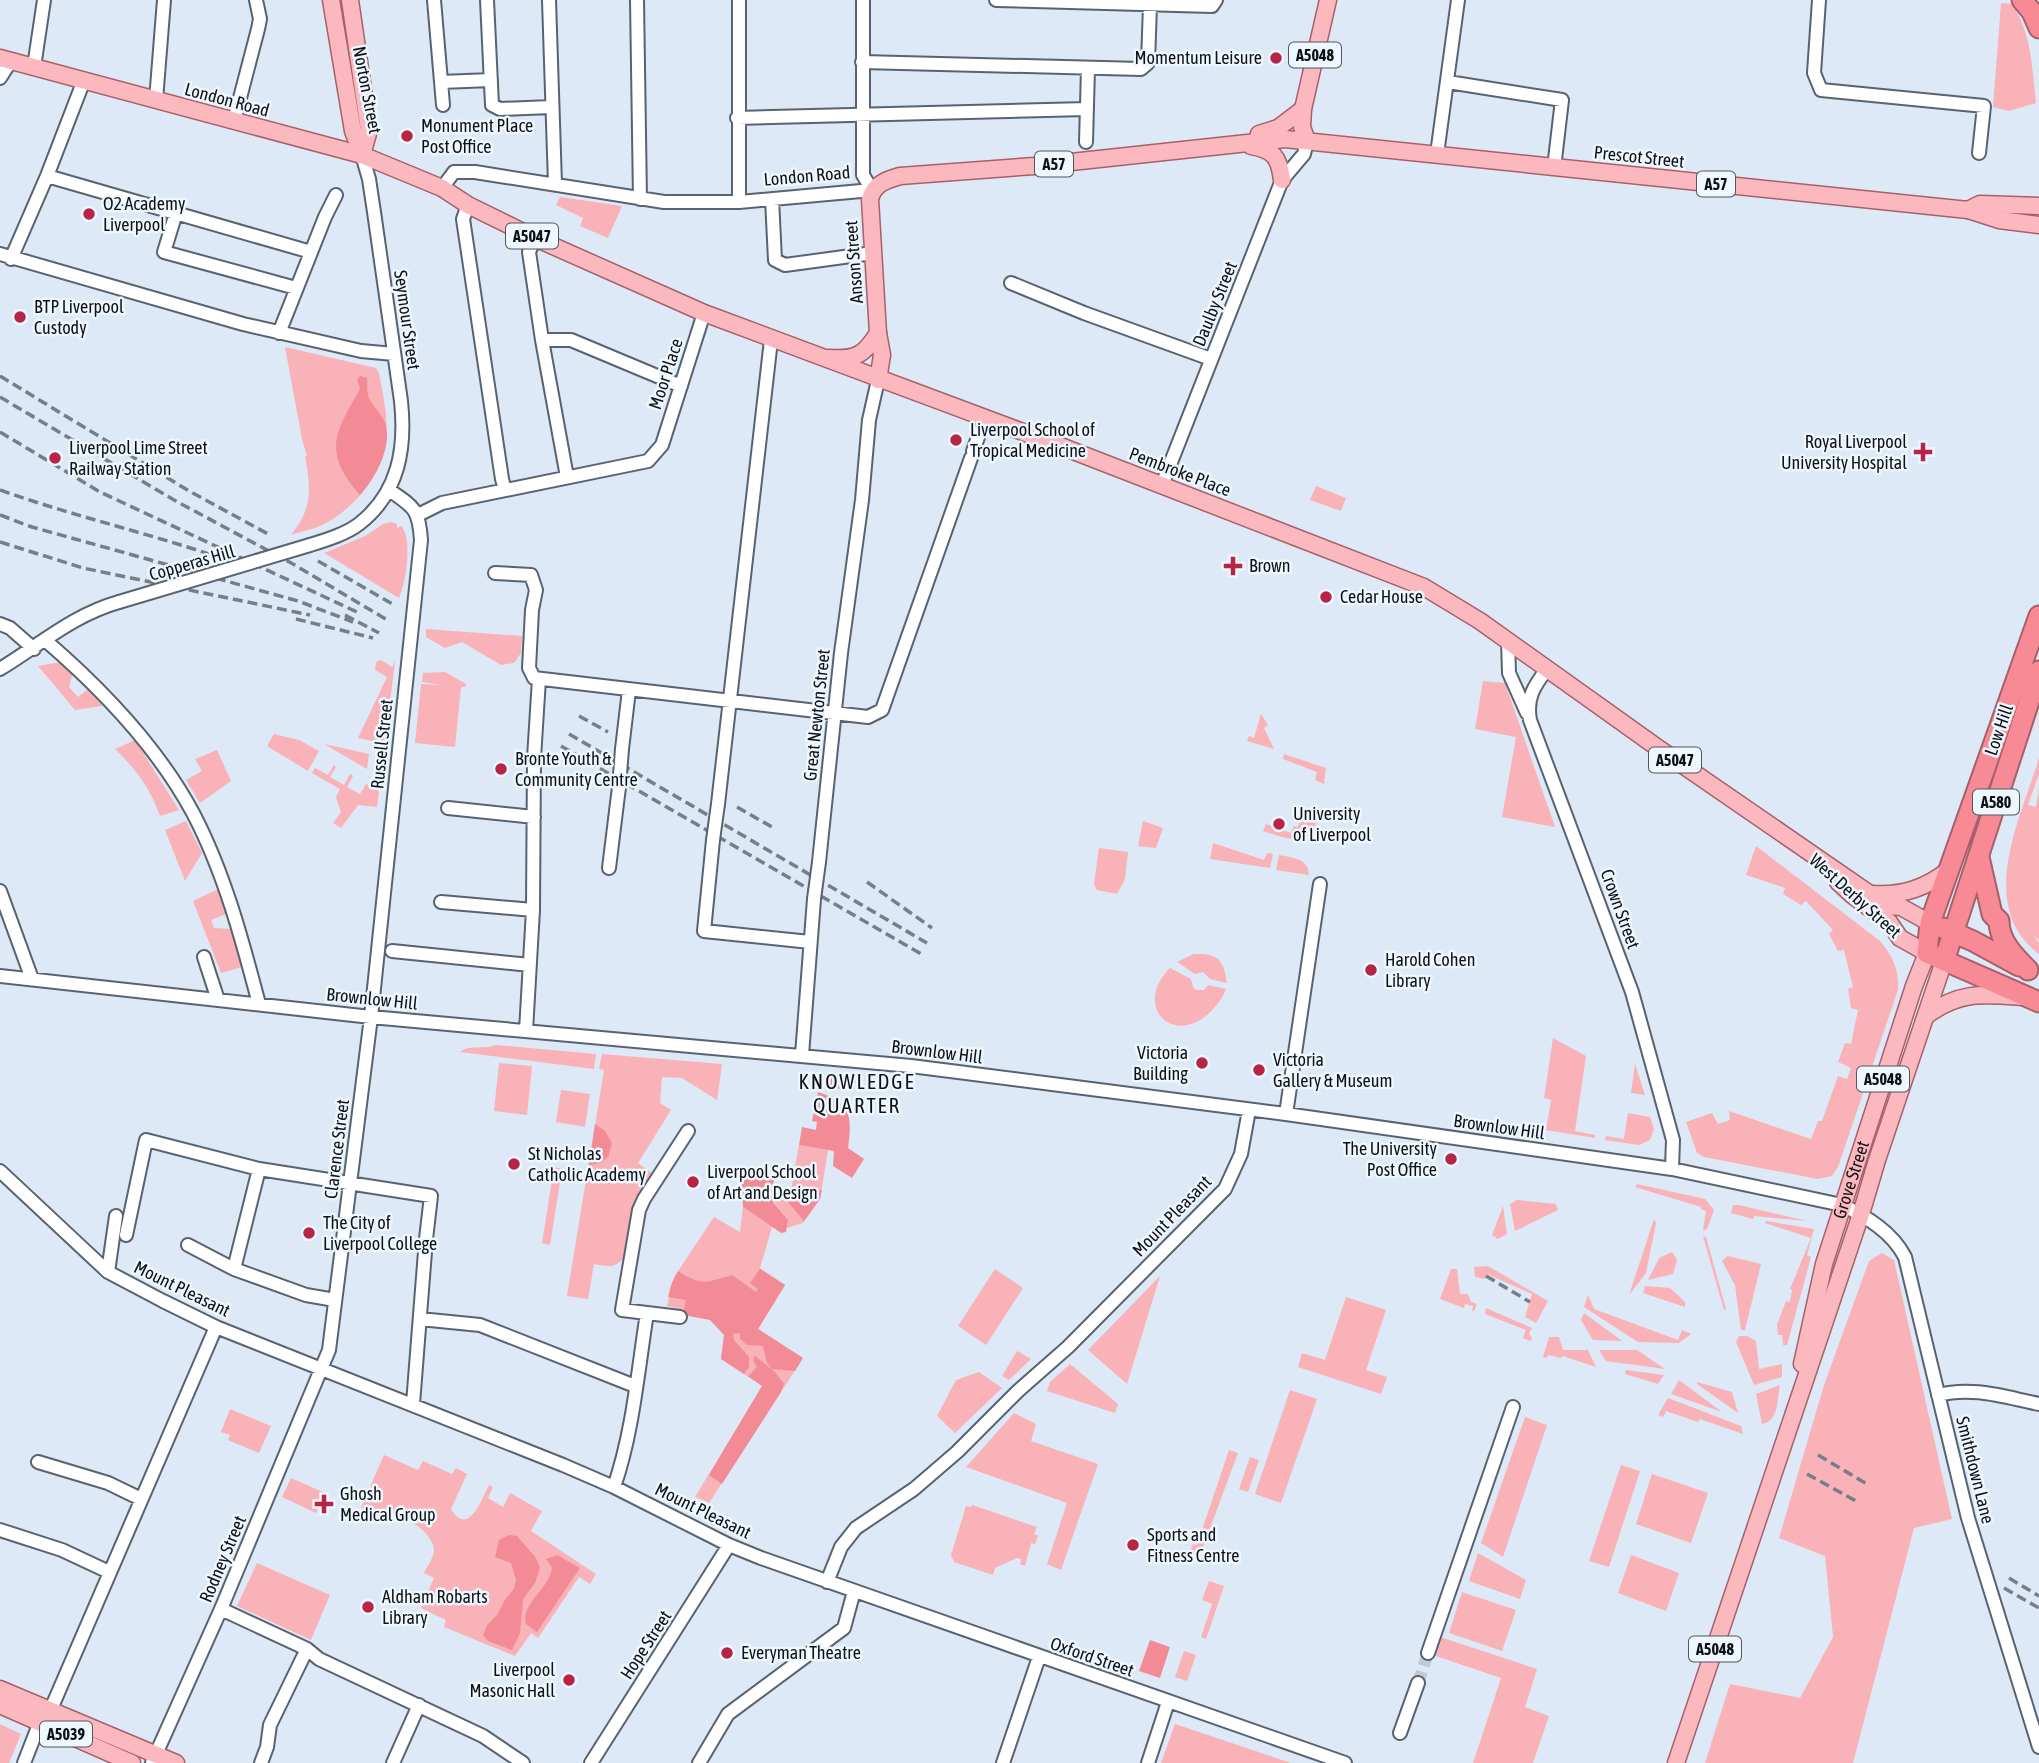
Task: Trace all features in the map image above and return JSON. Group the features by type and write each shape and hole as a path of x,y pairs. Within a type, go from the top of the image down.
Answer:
{"highway":[{"path":"2022,0 2032,12 2039,29"},
{"name":"Low Hill","path":"1930,923 2039,616"},
{"name":"Low Hill","path":"1935,957 1952,932 2039,671"},
{"path":"1979,856 1992,914 1999,921 1999,933 2009,949 2033,973"},
{"name":"Grove Street","path":"1930,923 1935,957"},
{"name":"A5047","path":"1930,923 2033,973"},
{"name":"A5047","path":"1935,957 2033,1000"}],"main road":[{"name":"Norton Street","path":"331,0 353,131 362,155"},
{"name":"Norton Street","path":"350,0 369,130 362,155"},
{"name":"A5048","path":"1307,141 1302,127 1303,109 1328,0"},
{"name":"London Road","path":"6,59 362,155 442,188 468,205 535,238 704,313"},
{"path":"1238,143 1256,134 1278,128 1303,109"},
{"name":"London Road","path":"872,190 887,180 900,176 1034,166 1238,143 1285,139 1307,141"},
{"name":"Prescot Street","path":"1307,141 1968,210 1999,220 2039,225"},
{"path":"1238,143 1261,147 1271,152 1279,162 1282,180"},
{"name":"Anson Street","path":"872,190 870,208 882,360 878,380"},
{"name":"Prescot Street","path":"1968,210 1980,204 2039,206"},
{"name":"Pembroke Place","path":"704,313 1162,485 1424,587 1508,640 1547,669"},
{"path":"817,357 839,359 859,355 868,349 878,333"},
{"name":"West Derby Street","path":"1547,669 1870,894 1889,906 1901,907 1930,923"},
{"name":"West Derby Street","path":"1804,850 1852,895 1889,922 1900,938 1935,957"},
{"path":"1870,894 1901,894 1915,890 1933,882 1950,869"},
{"name":"Grove Street","path":"1676,1763 1926,1016 1935,957"},
{"name":"Grove Street","path":"1785,1441 1821,1273 1842,1205 1935,957"},
{"path":"1926,1016 1941,1005 1964,996 1986,994 2033,1000"},
{"name":"A5039","path":"0,1689 51,1709 154,1758 176,1763"},
{"name":"A5039","path":"0,1705 132,1763"}],"street":[{"path":"34,67 44,0"},
{"path":"156,100 164,0"},
{"path":"234,121 260,19 256,0"},
{"path":"434,0 443,105"},
{"path":"487,0 491,102 494,108 551,109"},
{"path":"549,0 555,184"},
{"path":"637,0 640,199"},
{"path":"739,0 739,202"},
{"path":"863,0 863,175 872,190"},
{"path":"996,0 1212,6 1216,0"},
{"path":"1437,154 1458,0"},
{"path":"1819,0 1814,73 1821,90 1984,106 1979,153"},
{"path":"862,62 1141,69 1148,63 1150,5"},
{"path":"0,78 6,59"},
{"path":"1086,142 1088,68"},
{"path":"83,80 47,176 6,256 279,333 361,351 394,354"},
{"path":"441,82 491,80"},
{"path":"1448,82 1562,100 1554,167"},
{"path":"737,118 1087,109"},
{"name":"Daulby Street","path":"1162,485 1282,180 1304,154 1307,141"},
{"name":"Seymour Street","path":"362,155 371,190 404,428 400,460 389,490"},
{"name":"London Road","path":"442,188 454,172 475,172 664,202 739,202 872,190"},
{"path":"47,176 311,252"},
{"path":"279,333 336,195"},
{"path":"772,199 775,260 778,263 785,265 873,253"},
{"path":"468,205 463,219 505,490"},
{"path":"176,213 164,252 296,288"},
{"path":"389,490 408,503 418,515 442,503 567,477 529,252 535,238"},
{"path":"1011,283 1084,313 1211,359"},
{"name":"Moor Place","path":"567,477 648,461 662,445 704,313"},
{"path":"771,340 704,932 810,942"},
{"path":"542,341 571,341 681,386"},
{"name":"Great Newton Street","path":"802,1055 814,899 841,653 863,492 869,420 878,380"},
{"path":"495,573 531,575 536,590 528,668 534,678 868,717 882,710 985,418"},
{"name":"Copperas Hill","path":"0,669 91,610 310,545 358,525 389,490"},
{"name":"Russell Street","path":"371,1017 422,540 418,515"},
{"path":"0,624 10,628 34,649"},
{"path":"45,640 122,714 192,811 219,872 259,1004"},
{"path":"1508,640 1509,673 1531,720"},
{"name":"Crown Street","path":"1547,669 1535,684 1530,697 1528,705 1531,720 1632,992 1673,1140 1672,1170"},
{"path":"526,1031 533,911 534,758 539,679"},
{"path":"609,868 629,690"},
{"path":"448,808 534,817"},
{"path":"1286,1114 1320,884"},
{"path":"0,891 32,979"},
{"path":"441,902 533,911"},
{"path":"392,951 530,965"},
{"path":"204,957 218,1000"},
{"name":"Brownlow Hill","path":"0,976 371,1017 933,1069 1286,1114 1672,1170 1842,1205 1861,1214"},
{"name":"Clarence Street","path":"323,1368 329,1350 371,1017"},
{"name":"Mount Pleasant","path":"2,1177 108,1272 216,1326 614,1487 729,1545 827,1582 841,1547 856,1528 914,1489 957,1452 1077,1338 1225,1189 1241,1154 1249,1110"},
{"path":"680,1317 622,1310 639,1210 688,1131"},
{"path":"127,1235 146,1140 259,1169 431,1196 413,1404"},
{"path":"234,1269 259,1169"},
{"name":"Smithdown Lane","path":"1861,1214 1893,1239 1905,1257 1968,1518 2039,1747"},
{"path":"108,1272 116,1216"},
{"path":"188,1245 234,1269 306,1295 335,1300"},
{"path":"614,1487 620,1470 647,1313"},
{"path":"420,1319 480,1325 635,1386"},
{"path":"24,1763 40,1723 51,1709 216,1326"},
{"name":"Rodney Street","path":"154,1758 221,1609 323,1368"},
{"path":"1938,1395 1956,1390 1973,1390 2039,1404"},
{"path":"1428,1653 1513,1407"},
{"path":"38,1462 107,1483 141,1499"},
{"path":"0,1530 62,1550 109,1572"},
{"name":"Hope Street","path":"591,1763 729,1545"},
{"name":"Oxford Street","path":"827,1582 1345,1763"},
{"path":"699,1763 728,1714 844,1628 854,1591"},
{"path":"221,1609 307,1649 319,1659 483,1736 523,1763"},
{"path":"261,1763 267,1747 270,1725 307,1649"},
{"path":"1003,1763 1039,1657"},
{"path":"1400,1733 1418,1683"},
{"path":"1147,1763 1168,1702"},
{"path":"393,1763 419,1705"}],"shaded area":[{"path":"2001,3 2012,4 2024,27 2036,103 2009,111 1993,107"},
{"path":"560,197 622,206 608,238 580,226 583,218 556,205"},
{"path":"285,347 376,368 387,425 386,443 379,467 365,489 347,508 326,523 291,535 307,507 309,489 307,456"},
{"path":"360,376 367,378 369,398 385,423 387,442 381,462 360,495 340,466 336,442 344,418 360,389 357,380"},
{"path":"1316,486 1346,498 1341,511 1310,500"},
{"path":"391,522 397,524 397,528 401,526 407,540 406,572 399,598 324,553"},
{"path":"426,629 522,636 521,653 514,663 501,665 462,642 445,648 426,637"},
{"path":"381,660 392,667 395,661 385,744 358,738 387,677 375,670 376,662"},
{"path":"67,661 74,668 69,687 78,697 92,686 108,705 75,710 38,666"},
{"path":"445,672 466,684 461,687 455,747 415,743 421,684 444,685 422,682 423,673"},
{"path":"1483,681 1505,683 1555,827 1502,817 1516,737 1475,729"},
{"path":"1261,714 1268,725 1264,728 1274,749 1247,741 1249,736 1254,738"},
{"path":"274,734 299,740 319,751 308,771 267,746"},
{"path":"135,740 179,810 160,816 142,780 115,749"},
{"path":"324,744 369,754 367,769"},
{"path":"217,750 231,781 200,803 186,780 202,771 195,759"},
{"path":"1284,754 1326,768 1324,784 1315,780 1317,772 1283,759"},
{"path":"2039,758 2039,774 2028,805 2036,807 2039,787 2039,940 2033,935 2039,943 2039,954 2020,934 2009,912 2006,887 2014,834"},
{"path":"334,765 336,767 330,777 344,785 350,774 353,776 347,787 360,794 366,784 379,791 377,807 358,805 341,828 333,823 341,812 336,797 340,789 312,773 315,768 328,775"},
{"path":"1304,811 1318,817 1309,834 1303,838 1289,839 1263,831 1266,824 1291,833 1294,826 1298,827"},
{"path":"186,821 202,853 185,881 165,830"},
{"path":"1143,821 1163,828 1156,848 1138,846"},
{"path":"1213,843 1264,860 1267,853 1273,854 1270,868 1210,859"},
{"path":"1756,846 1880,941 1896,969 1898,990 1838,1167 1832,1176 1818,1179 1704,1157 1697,1153 1686,1122 1712,1113 1718,1124 1730,1120 1729,1111 1811,1139 1818,1121 1822,1121 1838,1076 1847,1079 1851,1068 1838,1062 1845,1043 1851,1044 1858,1010 1851,1008 1848,989 1853,987 1844,950 1838,951 1829,934 1833,930 1806,901 1801,905 1783,894 1785,888 1746,875"},
{"path":"1099,848 1128,852 1125,879 1117,894 1097,890 1094,884"},
{"path":"1279,855 1303,862 1309,875 1276,870"},
{"path":"218,889 226,914 211,920 214,928 231,929 242,967 221,973 193,901"},
{"path":"1194,954 1209,955 1222,963 1227,983 1210,979 1203,972 1195,974 1177,962"},
{"path":"1170,968 1191,979 1196,990 1204,990 1208,985 1226,989 1214,1008 1200,1020 1186,1025 1174,1025 1163,1019 1157,1010 1155,997 1159,983"},
{"path":"1553,1038 1586,1056 1575,1131 1595,1135 1595,1138 1546,1130 1551,1100 1544,1098"},
{"path":"496,1045 596,1054 594,1069 460,1052 468,1048"},
{"path":"602,1054 722,1064 717,1100 682,1078 662,1077 660,1103 671,1110 638,1163 653,1174 634,1203 623,1259 613,1266 594,1264 588,1299 567,1296 604,1070 599,1069"},
{"path":"499,1063 532,1066 527,1115 494,1111"},
{"path":"1635,1064 1645,1095 1631,1093"},
{"path":"825,1075 861,1080 843,1090 824,1084"},
{"path":"561,1090 590,1094 585,1127 556,1122"},
{"path":"818,1092 838,1101 847,1112 850,1127 848,1148 864,1159 852,1178 833,1166 834,1151 799,1145 802,1127 816,1130 817,1122 812,1121"},
{"path":"1628,1113 1650,1117 1654,1129 1650,1140 1639,1145 1605,1140 1606,1136 1624,1139"},
{"path":"595,1124 605,1131 612,1143 608,1157 600,1163 589,1165"},
{"path":"799,1145 828,1150 820,1199 803,1223 787,1228 788,1220 773,1201 786,1194 790,1196"},
{"path":"554,1167 562,1169 550,1245 542,1243"},
{"path":"741,1167 775,1178 773,1184 786,1194 773,1202 788,1220 786,1232 781,1233 743,1207"},
{"path":"1637,1184 1705,1199 1714,1210 1707,1229 1703,1231 1706,1211 1701,1207 1635,1187"},
{"path":"822,1190 820,1199 804,1221 788,1202 806,1201 812,1193"},
{"path":"1517,1200 1556,1204 1558,1210 1515,1231 1510,1204"},
{"path":"1733,1205 1807,1221 1754,1216 1753,1219 1731,1213"},
{"path":"1503,1206 1507,1234 1498,1239 1492,1235"},
{"path":"743,1207 772,1227 760,1268 785,1285 758,1329 803,1358 709,1503 695,1497 762,1386 721,1359 726,1319 667,1306 674,1277 714,1217 740,1232"},
{"path":"1654,1219 1656,1223 1646,1273 1629,1295"},
{"path":"1766,1221 1814,1229 1807,1255 1811,1257 1787,1345 1783,1345 1782,1335 1778,1335 1777,1325 1786,1301 1790,1302 1790,1289 1811,1238 1765,1223"},
{"path":"1703,1236 1706,1237 1726,1309 1724,1310"},
{"path":"1672,1252 1677,1260 1673,1274 1648,1280 1659,1258"},
{"path":"1882,1253 1894,1260 1952,1519 1914,1528 1853,1763 1705,1763 1730,1684 1800,1698 1833,1637 1825,1556 1779,1538 1824,1385 1869,1261"},
{"path":"1728,1256 1761,1264 1745,1330 1741,1330 1735,1285 1722,1261"},
{"path":"1488,1266 1548,1301 1536,1323 1525,1317 1532,1294 1487,1274 1485,1279 1475,1277 1474,1267"},
{"path":"760,1269 785,1285 758,1329 803,1358 795,1371 772,1369 767,1363 763,1346 747,1345 740,1339 740,1333 733,1334 734,1340 749,1357 749,1367 744,1374 721,1359 724,1335 710,1320 683,1315 686,1300 668,1297 678,1271 704,1282 732,1275 756,1292 758,1289 750,1283"},
{"path":"995,1269 1023,1288 986,1345 958,1326"},
{"path":"1451,1269 1457,1269 1460,1294 1468,1294 1471,1302 1477,1304 1474,1311 1473,1306 1465,1304 1464,1308 1440,1299"},
{"path":"1160,1276 1127,1384 1088,1350"},
{"path":"1645,1286 1670,1288 1685,1302 1685,1307 1643,1293"},
{"path":"1588,1295 1594,1309 1678,1340 1682,1330 1691,1334 1679,1343 1638,1342 1584,1307"},
{"path":"1346,1297 1386,1310 1366,1370 1387,1377 1381,1394 1298,1367 1302,1353 1325,1360"},
{"path":"1486,1308 1532,1328 1529,1334 1531,1341 1523,1338 1526,1330 1485,1314"},
{"path":"1584,1313 1622,1341 1593,1340 1581,1320"},
{"path":"1739,1336 1747,1336 1756,1341 1759,1369 1782,1364 1782,1377 1754,1385 1736,1342"},
{"path":"1549,1337 1559,1337 1563,1350 1588,1350 1596,1367 1563,1356 1543,1357"},
{"path":"1599,1350 1637,1350 1665,1369 1606,1361"},
{"path":"1017,1351 1031,1359 1009,1380 1002,1376"},
{"path":"755,1356 774,1371 784,1384 722,1484 709,1475 762,1386 748,1376 757,1367 753,1360"},
{"path":"1070,1364 1118,1404 1115,1413 1047,1391 1050,1382"},
{"path":"1626,1370 1664,1375 1658,1384 1625,1374"},
{"path":"979,1372 1002,1388 955,1433 937,1416 956,1380"},
{"path":"1679,1380 1722,1412 1671,1394"},
{"path":"1697,1384 1732,1392 1738,1413"},
{"path":"1780,1385 1772,1419 1762,1424 1756,1394"},
{"path":"1290,1390 1317,1399 1281,1503 1255,1494"},
{"path":"1668,1398 1741,1426 1743,1434 1666,1411 1663,1417 1658,1415"},
{"path":"230,1409 271,1426 259,1453 228,1440 230,1435 221,1432"},
{"path":"1014,1413 1036,1424 1031,1441 1098,1464 1061,1570 1047,1564 1067,1503 966,1467"},
{"path":"1525,1417 1547,1425 1503,1557 1481,1543"},
{"path":"1229,1450 1238,1453 1199,1558 1189,1554 1193,1544 1197,1545"},
{"path":"384,1455 418,1470 423,1461 452,1474 456,1468 467,1474 451,1509 457,1517 463,1519 474,1513 489,1485 493,1487 488,1498 503,1507 510,1493 542,1511 531,1531 596,1574 590,1584 579,1577 538,1638 531,1633 515,1656 444,1627 446,1620 421,1608 434,1578 424,1573 434,1552 429,1537 414,1523 395,1514 378,1515 361,1508"},
{"path":"1250,1457 1259,1460 1248,1492 1239,1489"},
{"path":"1621,1465 1640,1471 1609,1567 1589,1561"},
{"path":"1652,1474 1708,1493 1691,1543 1636,1524"},
{"path":"291,1478 325,1493 316,1513 282,1497"},
{"path":"972,1505 1037,1527 1034,1534 1038,1536 1035,1544 1031,1543 1025,1566 1020,1564 1021,1559 1017,1558 995,1568 993,1575 954,1562 951,1555 966,1506"},
{"path":"509,1535 517,1536 536,1558 540,1568 535,1583 523,1599 520,1633 512,1650 488,1641 483,1635 487,1625 514,1589 516,1580 511,1563 495,1557 499,1540"},
{"path":"1478,1553 1526,1580 1520,1599 1469,1581"},
{"path":"557,1555 580,1568 537,1632 526,1624 525,1616 531,1602 550,1575 552,1567 546,1559"},
{"path":"1631,1555 1679,1573 1666,1611 1618,1593"},
{"path":"257,1563 330,1595 311,1640 237,1606"},
{"path":"1209,1581 1224,1586 1206,1639 1201,1637 1212,1604 1202,1600"},
{"path":"1462,1592 1516,1610 1502,1651 1449,1633"},
{"path":"1440,1637 1537,1669 1525,1707 1549,1716 1533,1763 1473,1763 1501,1678 1433,1655"},
{"path":"1150,1640 1170,1647 1160,1678 1139,1671"},
{"path":"1184,1651 1196,1655 1187,1681 1175,1677"},
{"path":"0,1724 21,1734 9,1763 0,1763"},
{"path":"1175,1724 1291,1763 1161,1763"}],"tunnel":[{"path":"1418,1683 1428,1653"}],"railway":[{"path":"0,376 189,491 270,535"},
{"path":"0,397 174,500 293,564 389,621"},
{"path":"0,432 100,492 359,613"},
{"path":"0,490 221,558"},
{"path":"0,515 32,527 298,601 353,622"},
{"path":"0,542 83,568 310,615"},
{"path":"318,561 394,605"},
{"path":"345,615 379,633"},
{"path":"296,619 373,638"},
{"path":"579,716 608,732"},
{"path":"569,734 927,943"},
{"path":"561,746 923,955"},
{"path":"737,807 772,827"},
{"path":"867,882 932,928"},
{"path":"1486,1276 1530,1302"},
{"path":"1818,1455 1867,1484"},
{"path":"1807,1474 1856,1501"},
{"path":"2009,1578 2039,1596"},
{"path":"2004,1588 2039,1608"}],"place":[{"name":"Momentum Leisure","path":"1276,58"},
{"name":"Monument Place Post Office","path":"407,136"},
{"name":"O2 Academy Liverpool","path":"89,214"},
{"name":"BTP Liverpool Custody","path":"20,317"},
{"name":"Liverpool School of Tropical Medicine","path":"956,440"},
{"name":"Royal Liverpool University Hospital","path":"1923,452"},
{"name":"Liverpool Lime Street Railway Station","path":"55,458"},
{"name":"Brown","path":"1233,566"},
{"name":"Cedar House","path":"1326,597"},
{"name":"Bronte Youth & Community Centre","path":"501,769"},
{"name":"University of Liverpool","path":"1279,824"},
{"name":"Harold Cohen Library","path":"1371,970"},
{"name":"Victoria Building","path":"1202,1063"},
{"name":"Victoria Gallery & Museum","path":"1259,1070"},
{"name":"The University Post Office","path":"1451,1159"},
{"name":"St Nicholas Catholic Academy","path":"514,1164"},
{"name":"Liverpool School of Art and Design","path":"693,1182"},
{"name":"The City of Liverpool College","path":"309,1233"},
{"name":"Ghosh Medical Group","path":"324,1504"},
{"name":"Sports and Fitness Centre","path":"1133,1545"},
{"name":"Aldham Robarts Library","path":"368,1607"},
{"name":"Everyman Theatre","path":"727,1653"},
{"name":"Liverpool Masonic Hall","path":"569,1680"}],"district":[{"name":"KNOWLEDGE QUARTER","path":"857,1094"}]}
